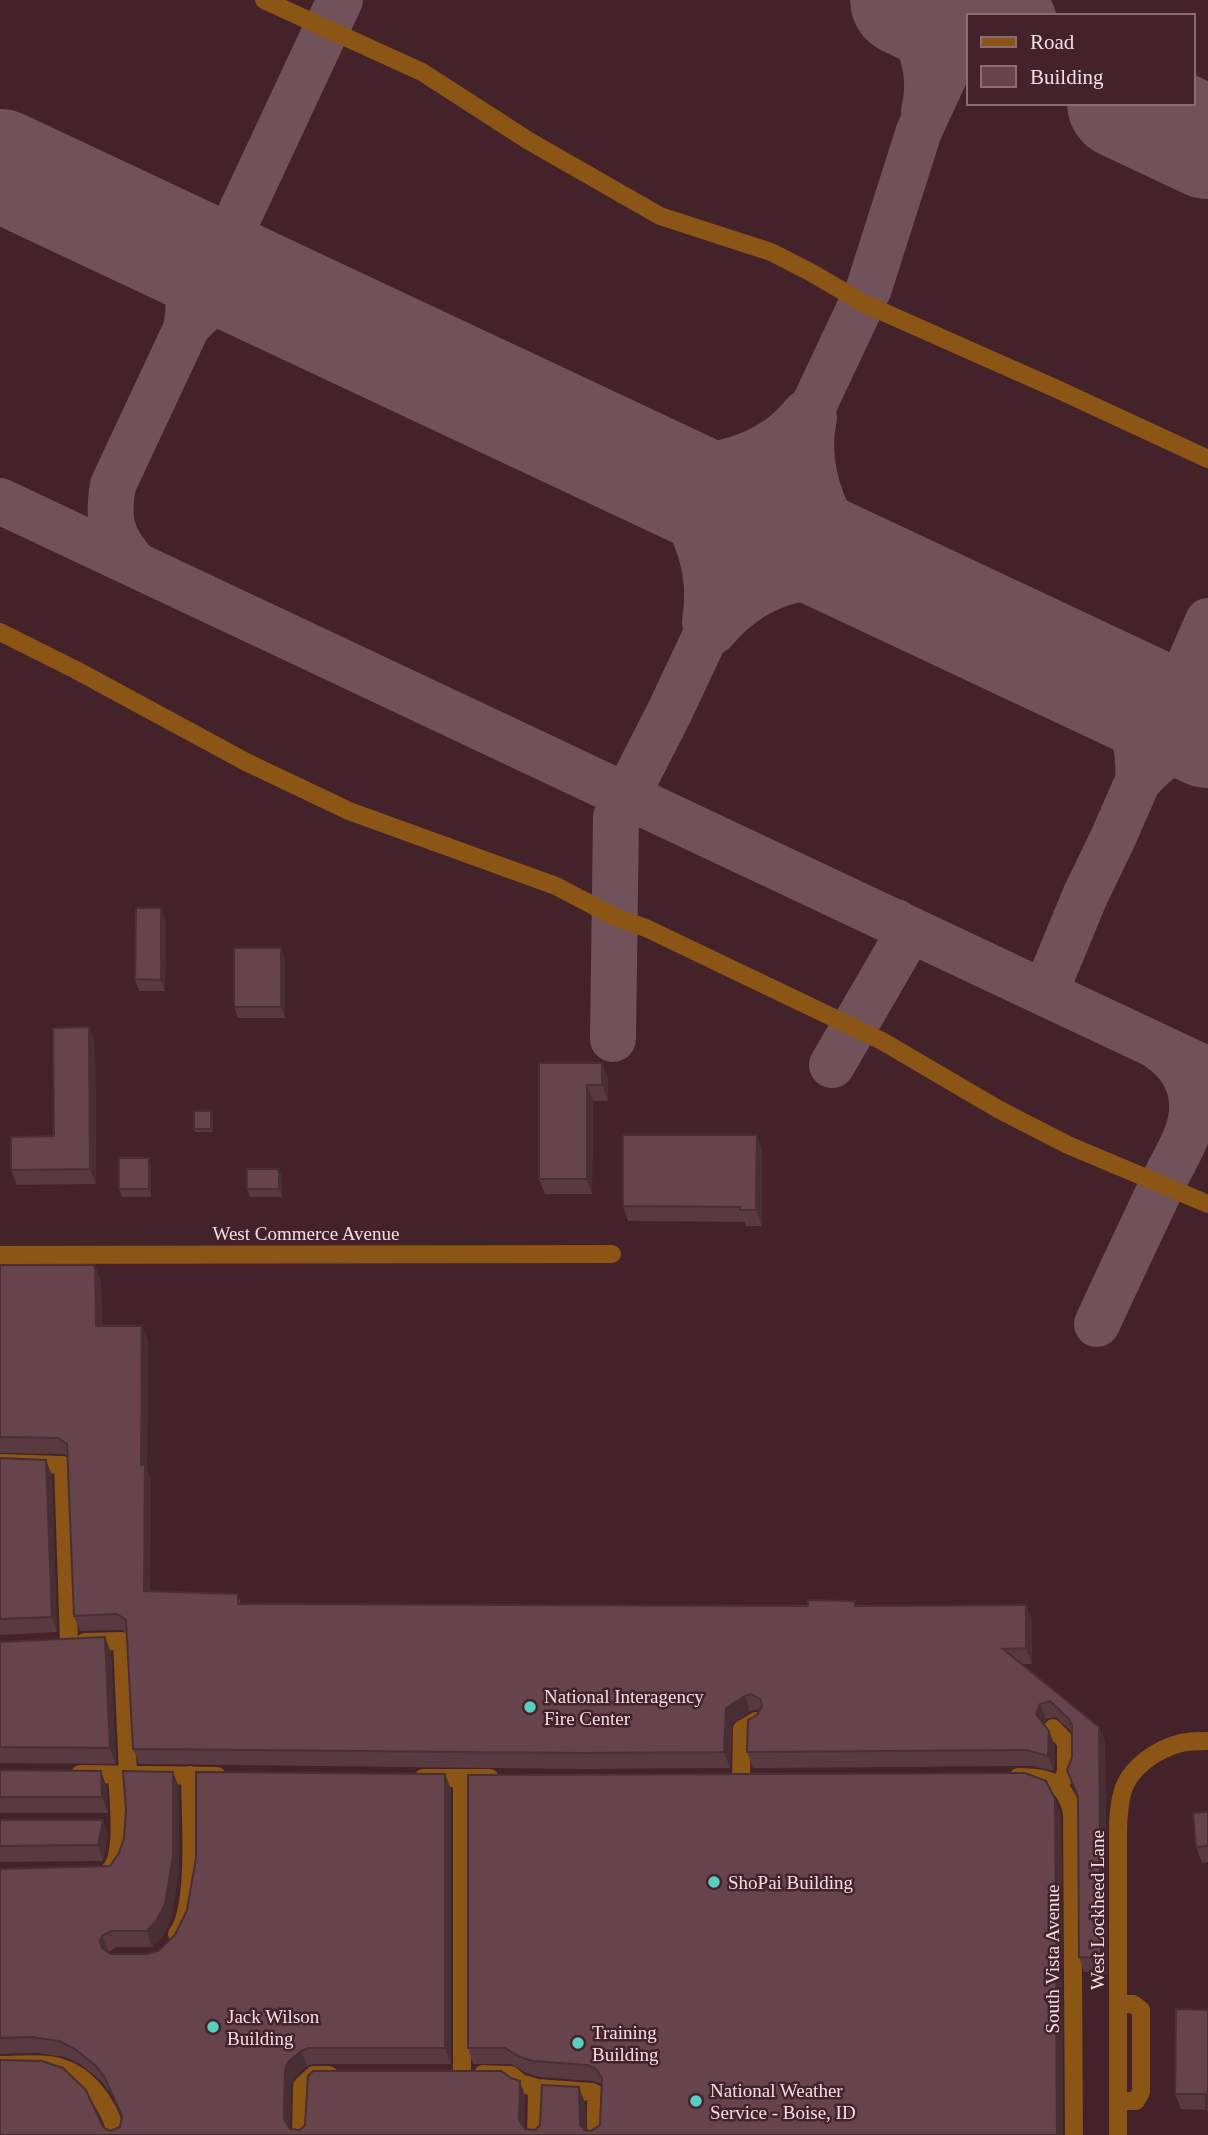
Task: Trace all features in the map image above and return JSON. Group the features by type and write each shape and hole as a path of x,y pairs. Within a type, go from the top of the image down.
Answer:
{"street":[{"path":"264,0 422,72 529,141 660,216 771,252 812,272 863,303 1208,460"},
{"path":"0,632 257,768 349,811 556,886 615,918 646,928 882,1041 998,1109 1068,1145 1208,1205"},
{"name":"West Commerce Avenue","path":"0,1255 612,1254"},
{"path":"0,1463 63,1465 62,1643 122,1641 123,1775 112,1824 119,1849 116,1864 110,1872 96,1872"},
{"path":"741,1779 742,1729 756,1721"},
{"path":"1005,1777 1032,1777 1060,1786 1066,1772 1066,1742 1053,1728"},
{"name":"West Lockheed Lane","path":"1118,2135 1119,1809 1122,1790 1135,1771 1157,1752 1182,1742 1208,1741"},
{"path":"65,1774 241,1776"},
{"path":"165,1951 181,1928 188,1901 190,1775"},
{"path":"407,1777 503,1779"},
{"path":"462,1778 455,2074 511,2075 520,2083 537,2088 592,2092 596,2094 596,2135"},
{"name":"South Vista Avenue","path":"1060,1786 1069,1799 1072,1813 1074,2135"},
{"path":"0,2065 48,2065 65,2068 79,2076 95,2091 111,2116 117,2135"},
{"path":"301,2135 302,2085 314,2075 341,2075"},
{"path":"536,2135 537,2088"}],"building":[{"path":"136,908 161,908 161,980 135,979"},
{"path":"234,948 281,948 281,1007 234,1007"},
{"path":"89,1027 90,1169 11,1170 11,1137 54,1136 53,1028"},
{"path":"539,1063 602,1063 602,1085 587,1085 587,1179 539,1179"},
{"path":"194,1111 211,1111 211,1129 194,1129"},
{"path":"623,1135 757,1135 756,1210 740,1210 740,1207 623,1206"},
{"path":"119,1158 149,1158 149,1189 119,1189"},
{"path":"247,1169 279,1169 279,1189 247,1189"},
{"path":"0,1265 95,1265 96,1326 142,1326 144,1591 238,1594 238,1604 808,1606 808,1600 855,1601 855,1606 1026,1605 1026,1648 1003,1649 1099,1727 1101,1958 1079,1957 1078,1797 1067,1770 1072,1757 1072,1726 1069,1719 1050,1701 1040,1704 1036,1714 1049,1731 1048,1756 1026,1750 747,1752 748,1720 757,1715 762,1706 760,1699 751,1694 726,1708 724,1752 133,1749 126,1620 117,1614 74,1616 67,1444 58,1438 0,1437"},
{"path":"0,1458 46,1460 52,1617 0,1619"},
{"path":"105,1637 110,1748 0,1747 0,1642"},
{"path":"0,1770 101,1771 102,1797 0,1797"},
{"path":"123,1771 173,1772 173,1856 165,1904 157,1920 147,1931 111,1931 102,1936 102,1948 110,1954 147,1954 158,1951 175,1935 187,1910 196,1858 196,1772 445,1774 445,2048 308,2048 301,2051 288,2062 285,2070 284,2119 290,2129 300,2130 305,2125 308,2076 313,2071 501,2071 520,2081 519,2120 525,2129 535,2130 540,2125 542,2085 579,2087 580,2125 591,2131 600,2125 602,2078 595,2068 533,2061 505,2048 468,2048 468,1775 1025,1773 1046,1781 1055,1799 1057,2135 0,2135 0,2060 42,2061 63,2068 86,2090 103,2127 110,2131 120,2127 122,2116 105,2078 96,2066 75,2049 59,2041 32,2037 0,2038 0,1869 110,1866 119,1853 124,1838 126,1809"},
{"path":"1208,1812 1208,1846 1196,1847 1193,1813"},
{"path":"0,1820 103,1820 98,1845 0,1846"},
{"path":"1176,2009 1208,2010 1208,2108 1206,2094 1175,2094"}],"taxiway":[{"path":"136,565 121,546 113,528 113,485 340,0"},
{"path":"886,0 907,23 921,50 927,80 924,111"},
{"path":"1026,0 1032,14"},
{"path":"613,1039 616,817 670,711 869,288 919,131 967,27"},
{"path":"139,230 164,251 181,271 188,296 186,329"},
{"path":"186,328 211,305 234,295 261,295 293,302"},
{"path":"634,463 681,467 727,462 769,445 788,431 805,413"},
{"path":"814,418 811,452 822,502 847,548 880,578"},
{"path":"634,463 663,487 694,533 707,585 705,622"},
{"path":"0,501 1208,1070"},
{"path":"714,631 750,599 789,581 832,576 880,578"},
{"path":"1045,993 1085,896 1208,621"},
{"path":"1093,679 1114,701 1129,724 1137,749 1138,780"},
{"path":"1139,780 1169,754 1187,747 1208,746"},
{"path":"832,1065 901,946 903,935 896,922"},
{"path":"1097,1324 1191,1122 1192,1102 1188,1083 1180,1067 1159,1048"}],"runway":[{"path":"906,0 967,29"},
{"path":"1127,105 1208,143"},
{"path":"0,165 1208,732"}],"place":[{"name":"National Interagency Fire Center","path":"530,1707"},
{"name":"ShoPai Building","path":"714,1882"},
{"name":"Jack Wilson Building","path":"213,2027"},
{"name":"Training Building","path":"578,2043"},
{"name":"National Weather Service - Boise, ID","path":"696,2101"}]}
